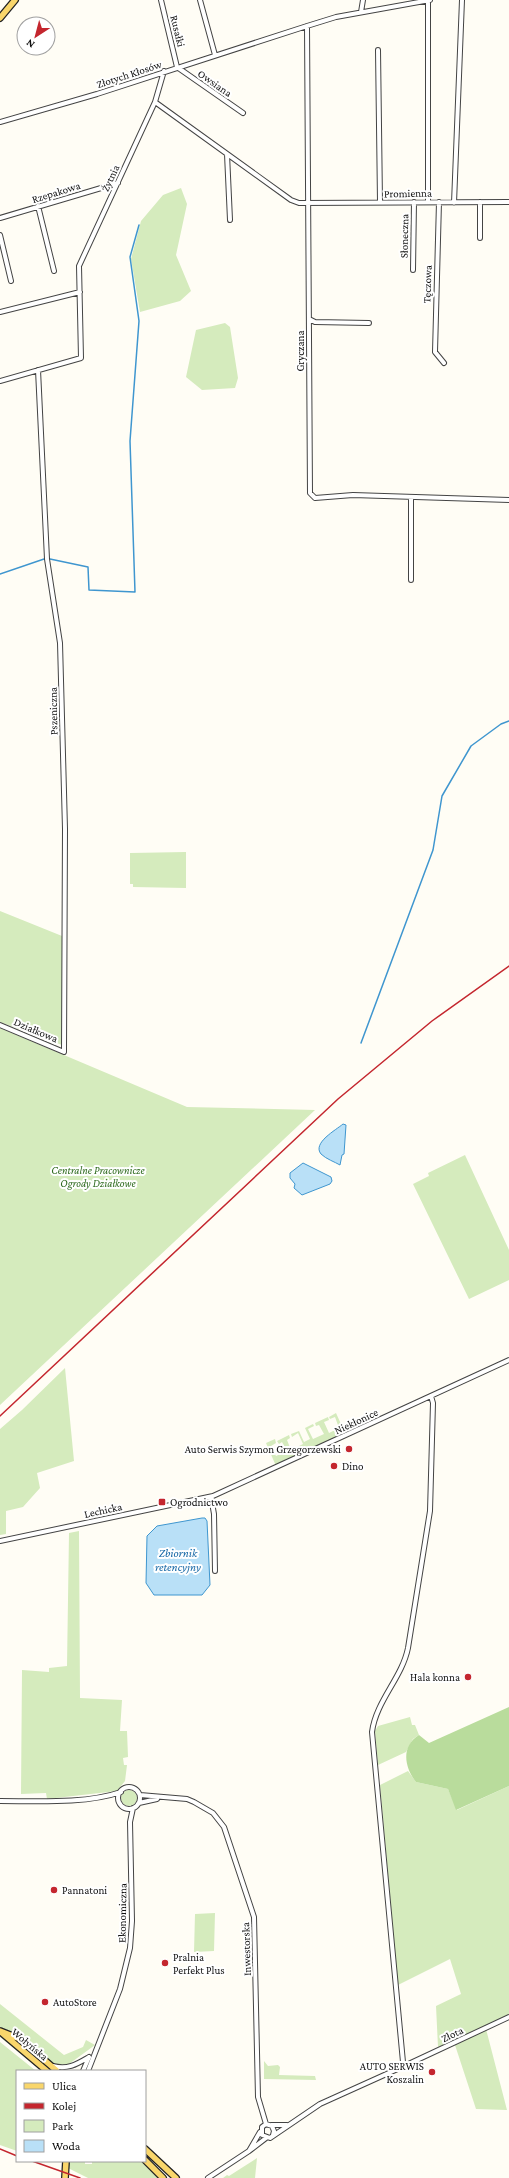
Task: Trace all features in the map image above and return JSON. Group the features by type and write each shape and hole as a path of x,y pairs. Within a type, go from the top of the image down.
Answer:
{"main road":[{"path":"0,18 15,0"},
{"name":"Wołyńska","path":"0,2031 20,2039 56,2070"},
{"name":"Wołyńska","path":"0,2031 46,2070"},
{"path":"146,2151 176,2178"},
{"path":"146,2161 163,2178"},
{"path":"65,2178 66,2162"}],"street":[{"name":"Rusałki","path":"161,0 178,67"},
{"path":"200,0 215,55"},
{"path":"361,12 364,0"},
{"name":"Złotych Kłosów","path":"0,122 97,94 164,71 307,26 361,12 429,0"},
{"path":"428,202 429,0"},
{"path":"454,203 462,0"},
{"name":"Gryczana","path":"307,26 310,493 315,498 353,496 411,497"},
{"path":"378,50 380,202"},
{"name":"Owsiana","path":"178,67 243,113"},
{"name":"Żytnia","path":"0,381 82,358 79,266 154,102 164,71"},
{"path":"154,102 291,200 307,203"},
{"path":"227,154 230,220"},
{"name":"Rzepakowa","path":"0,218 118,183"},
{"name":"Słoneczna","path":"413,270 414,202"},
{"name":"Tęczowa","path":"439,202 434,345 437,357 444,363"},
{"path":"480,202 480,238"},
{"name":"Promienna","path":"307,203 509,202"},
{"path":"38,206 54,271"},
{"path":"0,235 11,281"},
{"path":"0,312 80,292"},
{"path":"309,319 315,322 369,323"},
{"name":"Pszeniczna","path":"38,370 48,559 60,643 64,829 64,1052"},
{"path":"411,580 411,497 509,500"},
{"name":"Działkowa","path":"0,1025 64,1052"},
{"name":"Niekłonice","path":"211,1497 509,1360"},
{"path":"402,2067 403,2056 372,1732 379,1710 403,1667 408,1648 430,1511 433,1403 430,1396"},
{"path":"211,1497 214,1514 215,1571"},
{"name":"Lechicka","path":"0,1541 211,1497"},
{"path":"0,1801 105,1796 121,1792 130,1787 136,1789 140,1795 139,1803 133,1808 126,1808 119,1799 105,1796"},
{"path":"119,1799 121,1792"},
{"name":"Inwestorska","path":"140,1795 161,1798 187,1799 202,1806 219,1819 224,1827 252,1907 255,1930 258,2097 266,2124"},
{"name":"Inwestorska","path":"139,1803 161,1798"},
{"name":"Ekonomiczna","path":"126,1808 130,1822"},
{"name":"Ekonomiczna","path":"88,2070 120,1989 130,1948 132,1921 130,1822 133,1808"},
{"name":"Złota","path":"273,2135 320,2104 509,2017"},
{"name":"Ekonomiczna","path":"83,2070 89,2057 97,2045"},
{"path":"52,2066 66,2068 76,2065 89,2057"},
{"path":"249,2151 260,2131 266,2124 289,2124"},
{"path":"208,2178 218,2173 266,2138 273,2135 274,2129 271,2125"},
{"path":"260,2131 266,2138"},
{"path":"213,2178 218,2173"}],"green space":[{"path":"181,188 187,204 176,255 191,291 180,301 140,312 131,259 141,221 163,195"},
{"path":"225,323 230,327 238,378 235,388 202,390 186,377 196,330"},
{"path":"186,852 186,888 133,887 133,884 130,884 130,853"},
{"path":"0,911 62,936 62,1045 0,1022"},
{"name":"Centralne Pracownicze Ogrody Działkowe","path":"0,1028 187,1107 315,1110 0,1405"},
{"path":"465,1155 509,1250 509,1280 469,1299 413,1184 429,1176 428,1173"},
{"path":"65,1368 74,1461 37,1473 40,1488 23,1507 6,1511 6,1534 0,1535 0,1429 22,1410"},
{"path":"336,1413 345,1433 276,1466 266,1443 275,1439 276,1443 271,1446 276,1456 287,1451 282,1442 279,1444 277,1441 289,1435 290,1438 287,1440 291,1450 303,1444 298,1433 292,1437 291,1434 299,1431 304,1442 310,1439 305,1428 313,1424 314,1426 308,1429 313,1439 324,1434 319,1425 316,1426 315,1423 328,1417 329,1420 324,1422 329,1433 339,1428 335,1417 330,1419 329,1417"},
{"path":"79,1531 80,1698 122,1700 120,1731 127,1731 128,1757 123,1758 124,1765 127,1765 125,1781 117,1791 47,1799 46,1793 21,1794 22,1670 49,1672 49,1668 67,1666 69,1533"},
{"path":"509,1707 509,1786 456,1810 448,1789 416,1782 409,1770 406,1757 409,1745 419,1735 429,1743"},
{"path":"410,1717 412,1725 415,1725 419,1735 413,1739 406,1752 378,1765 375,1731 378,1726"},
{"path":"408,1771 416,1782 448,1789 457,1810 509,1786 509,2019 486,2029 507,2110 476,2109 455,2045 452,2041 438,2047 436,2006 461,1994 450,1959 398,1985 380,1785"},
{"path":"126,1790 132,1790 137,1795 135,1804 132,1806 126,1806 121,1801 121,1795"},
{"path":"215,1913 214,1951 194,1952 195,1914"},
{"path":"0,2004 64,2055 83,2047 86,2040 95,2045 69,2064 55,2065 0,2029"},
{"path":"0,2035 43,2070 41,2070 0,2037"},
{"path":"0,2042 35,2070 16,2070 16,2151 0,2145"},
{"path":"264,2061 268,2066 278,2065 280,2067 279,2075 315,2076 316,2080 264,2079"},
{"path":"257,2158 255,2178 223,2178 227,2175 229,2176"},
{"path":"70,2162 85,2162 85,2164 92,2164 92,2162 143,2162 158,2178 88,2178 68,2168"}],"water":[{"path":"343,1124 346,1125 344,1154 342,1155 340,1165 323,1156 319,1150 322,1141"},
{"path":"303,1163 331,1177 332,1181 330,1184 302,1195 294,1188 295,1184 290,1178 290,1173"},
{"name":"Zbiornik retencyjny","path":"205,1518 207,1521 210,1585 202,1595 154,1595 146,1583 147,1536 157,1526"}],"waterway":[{"path":"50,559 88,567 89,590 135,592 130,441 139,321 130,257 139,225"},
{"path":"0,574 44,559"},
{"path":"361,1043 433,850 442,796 471,746 501,724 509,721"}],"railway":[{"path":"0,1416 338,1099 432,1021 509,966"},
{"path":"0,2149 16,2156"},
{"path":"35,2162 80,2178"}],"place":[{"name":"Auto Serwis Szymon Grzegorzewski","path":"349,1449"},
{"name":"Dino","path":"334,1466"},
{"name":"Ogrodnictwo","path":"162,1502"},
{"name":"Hala konna","path":"468,1677"},
{"name":"Pannatoni","path":"54,1890"},
{"name":"Pralnia Perfekt Plus","path":"165,1963"},
{"name":"AutoStore","path":"45,2002"},
{"name":"AUTO SERWIS Koszalin","path":"432,2072"}]}
